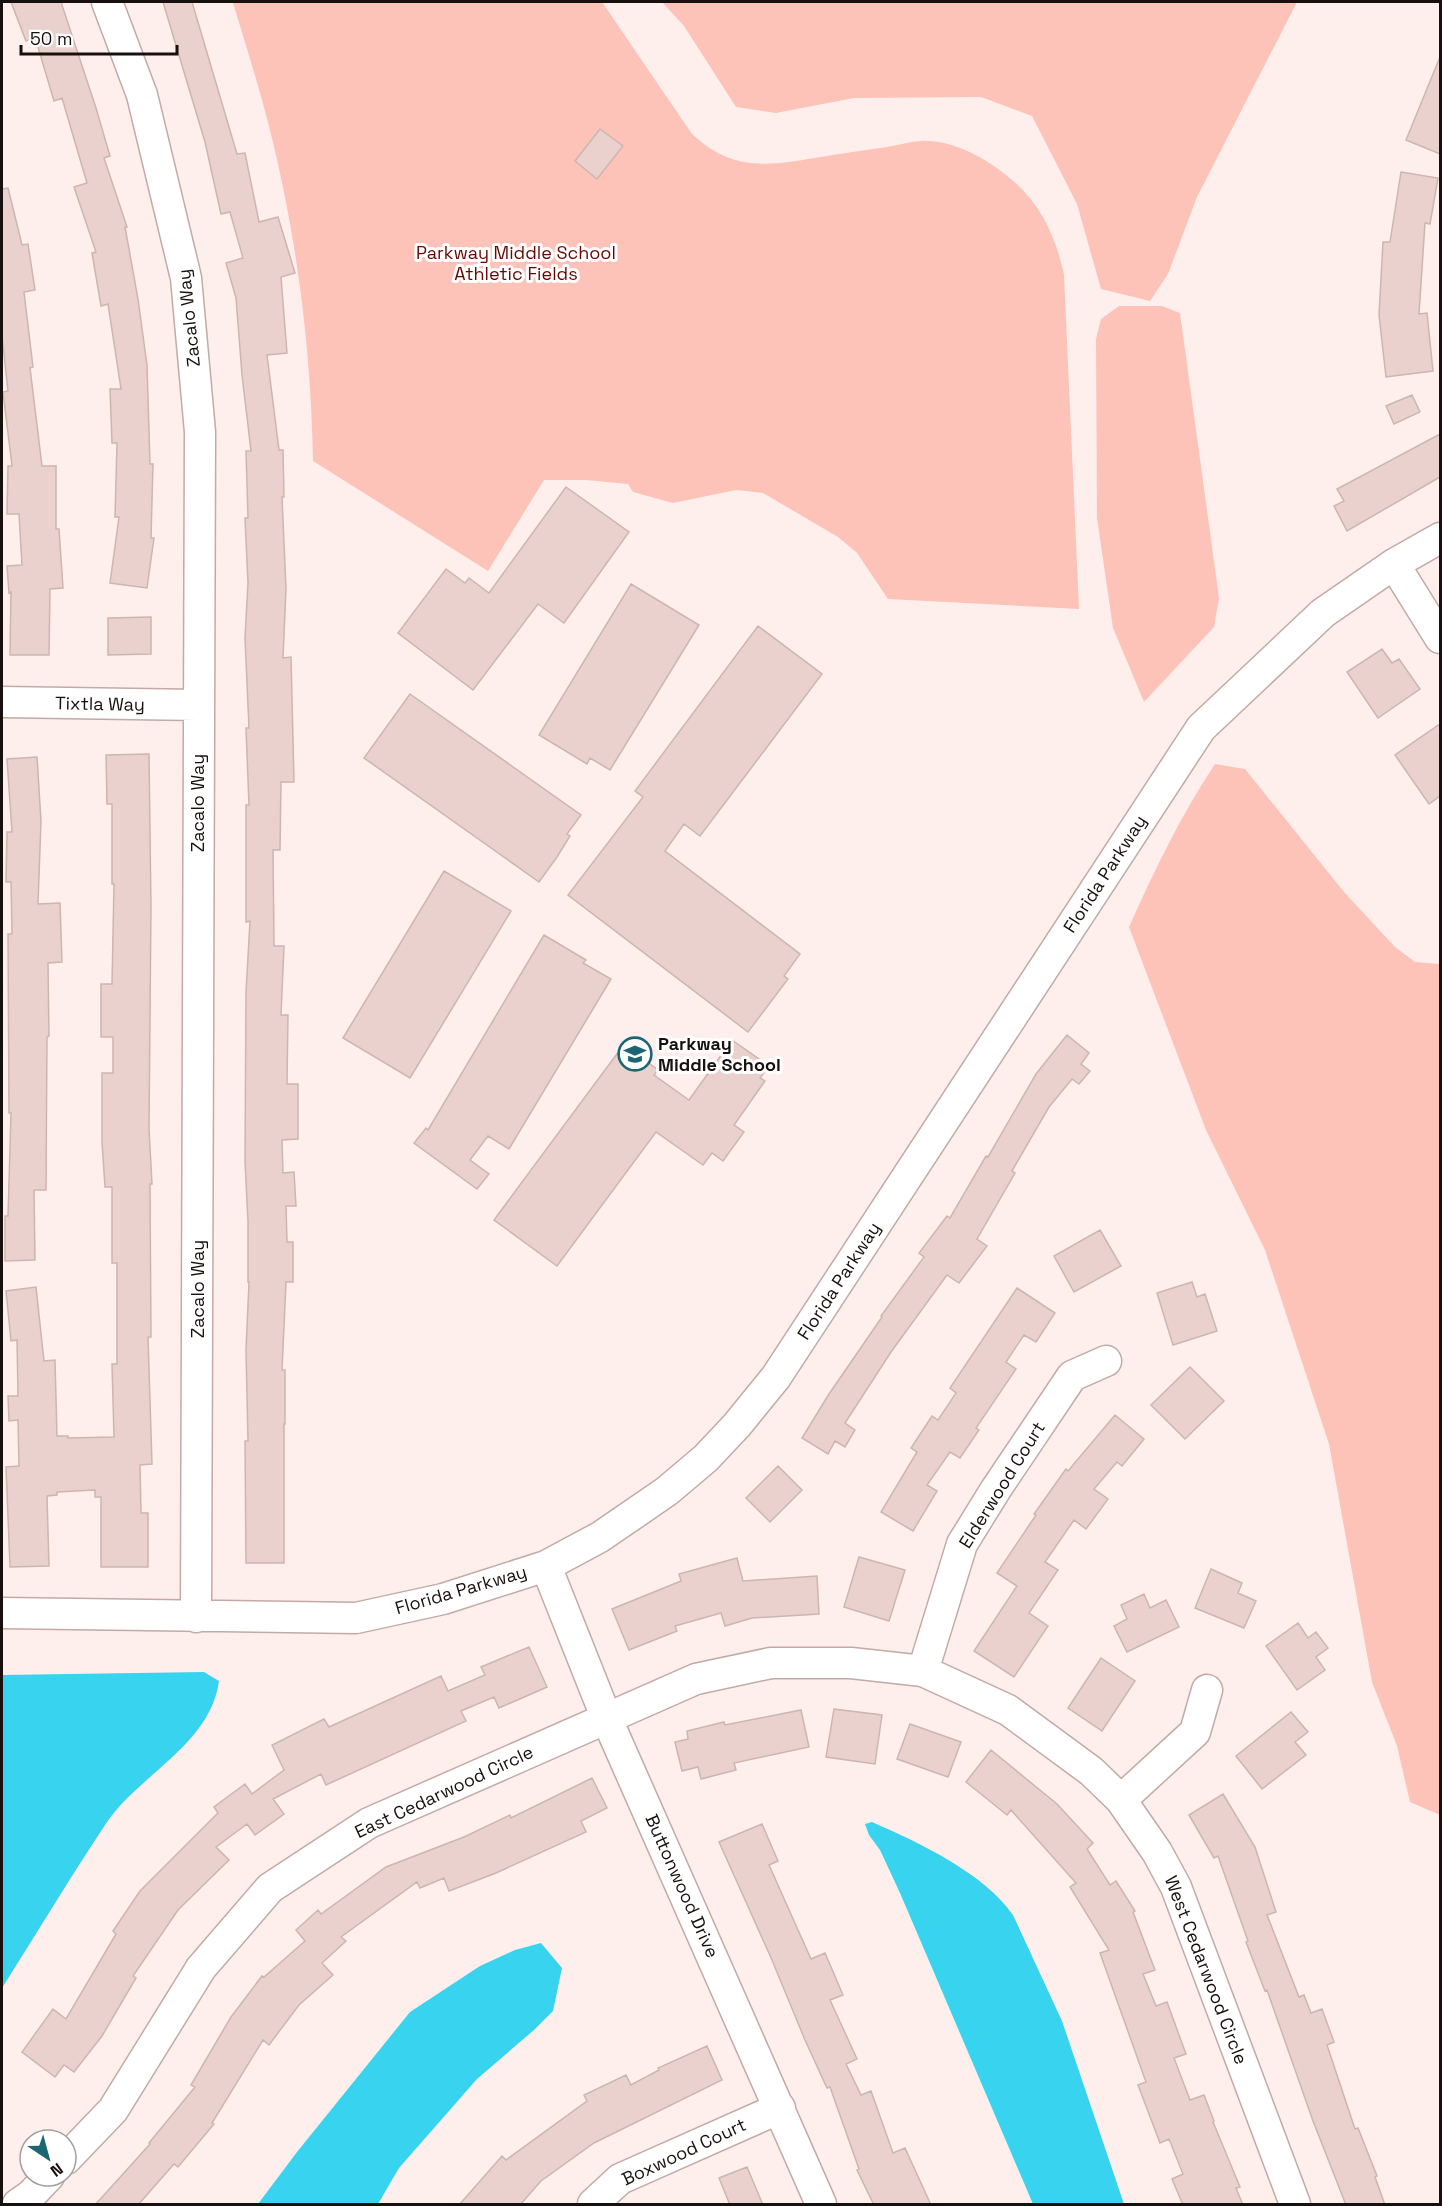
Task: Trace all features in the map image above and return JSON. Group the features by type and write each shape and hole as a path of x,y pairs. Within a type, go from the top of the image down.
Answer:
{"street":[{"name":"Zacalo Way","path":"107,2 142,94 186,278 200,432 196,1617"},
{"name":"Florida Parkway","path":"2,1614 356,1618 443,1599 546,1566 600,1538 667,1491 706,1458 737,1425 776,1377 1200,728 1323,613 1394,564 1440,538"},
{"path":"1394,564 1440,638"},
{"name":"Tixtla Way","path":"2,702 198,705"},
{"name":"Elderwood Court","path":"923,1671 962,1544 1072,1376 1106,1361"},
{"name":"Buttonwood Drive","path":"546,1566 606,1717 821,2205"},
{"name":"West Cedarwood Circle","path":"606,1717 696,1679 771,1663 851,1663 923,1671 1008,1710 1091,1771 1121,1800 1157,1852 1176,1887 1295,2205"},
{"path":"1121,1800 1195,1732 1208,1690"},
{"name":"East Cedarwood Circle","path":"78,2146 113,2110 201,1968 270,1888 369,1823 606,1717"},
{"name":"Boxwood Court","path":"593,2205 620,2179 780,2108"},
{"path":"18,2205 36,2188"}],"green space":[{"name":"Parkway Middle School Athletic Fields","path":"602,2 692,134 707,146 735,160 765,164 780,163 928,141 959,148 998,169 1018,185 1037,207 1051,233 1064,275 1079,609 888,599 857,553 838,537 763,493 736,490 673,503 633,492 628,484 586,480 544,480 488,571 313,461 306,336 295,253 280,171 257,82 233,3"},
{"path":"662,2 1297,2 1197,197 1168,274 1150,301 1101,289 1077,204 1032,116 981,97 854,98 776,113 736,107 684,26"},
{"path":"1119,306 1162,306 1180,313 1219,598 1214,627 1144,702 1113,628 1097,518 1096,339 1101,319"},
{"path":"1215,764 1245,769 1344,892 1395,947 1415,962 1440,964 1440,1815 1410,1802 1397,1746 1372,1682 1329,1444 1265,1250 1206,1130 1129,927 1190,804"}],"water":[{"path":"204,1672 219,1681 213,1703 202,1723 189,1741 121,1804 107,1822 2,1988 2,1675"},
{"path":"872,1822 929,1849 968,1872 1001,1900 1013,1915 1062,2021 1124,2204 1033,2204 900,1893 880,1850 869,1835 865,1824"},
{"path":"541,1943 562,1968 553,2011 477,2079 399,2168 378,2204 258,2204 410,2012 480,1966 515,1950"}],"building":[{"path":"11,2 61,2 96,108 110,156 104,158 127,227 125,227 147,365 150,464 153,464 151,538 154,538 147,588 110,583 119,517 115,517 117,443 112,443 110,389 121,389 108,304 101,306 92,253 96,252 74,187 87,183 62,98 54,101 35,37 26,41"},
{"path":"163,2 192,2 237,154 245,153 259,222 278,217 295,273 281,277 287,353 267,355 279,450 283,450 284,497 282,497 286,589 283,658 291,657 294,782 281,782 280,850 273,850 274,946 284,946 281,1015 288,1015 287,1084 298,1084 298,1139 282,1140 283,1173 294,1172 296,1206 286,1206 287,1242 293,1242 293,1282 286,1282 282,1370 285,1370 284,1563 246,1563 245,1441 248,1441 246,1350 249,1282 245,1161 246,992 250,921 246,922 246,805 249,805 246,728 249,728 245,638 248,583 245,518 248,518 246,451 251,451 236,298 226,263 243,258 230,212 221,214 205,142"},
{"path":"1440,57 1440,154 1406,140"},
{"path":"600,129 623,146 597,179 575,161"},
{"path":"1401,172 1438,178 1430,224 1425,223 1419,314 1427,313 1433,371 1386,377 1379,315 1383,242 1390,242"},
{"path":"8,188 22,245 28,244 35,290 24,292 33,367 30,368 42,466 56,466 56,529 59,529 63,588 50,589 49,655 10,655 11,592 9,593 7,566 22,565 19,514 7,514 8,466 12,466 3,392 8,391 2,336 2,189"},
{"path":"1412,395 1420,412 1394,424 1386,406"},
{"path":"1440,434 1440,477 1347,531 1334,506 1344,501 1337,489"},
{"path":"566,487 629,532 564,623 538,604 473,690 398,633 446,569 465,583 469,578 489,593"},
{"path":"631,584 699,625 610,770 590,758 587,764 539,735"},
{"path":"151,617 151,654 108,655 108,618"},
{"path":"758,626 822,674 700,836 684,824 665,851 800,954 784,976 788,979 748,1032 568,895 643,797 635,791"},
{"path":"1382,649 1392,663 1399,659 1420,689 1378,718 1347,672"},
{"path":"410,694 581,815 567,834 570,836 557,857 539,882 364,758"},
{"path":"1440,724 1440,796 1429,804 1395,755"},
{"path":"149,754 151,907 149,1129 152,1184 150,1184 151,1337 148,1337 152,1464 140,1465 141,1513 148,1513 148,1567 101,1567 101,1497 95,1497 95,1490 57,1492 57,1495 47,1496 49,1566 10,1567 6,1467 19,1466 18,1420 9,1421 8,1396 18,1396 17,1340 11,1341 6,1291 36,1287 44,1361 55,1360 57,1436 68,1436 68,1438 114,1437 112,1364 117,1364 117,1263 112,1263 112,1187 105,1187 102,1142 102,1073 113,1073 113,1037 101,1037 101,984 112,984 114,884 112,884 112,804 107,804 106,755"},
{"path":"37,757 41,821 38,904 60,903 62,962 48,963 46,1190 34,1190 35,1260 5,1261 5,1216 8,1216 11,1113 9,1113 8,934 12,934 11,882 6,882 7,832 12,832 7,759"},
{"path":"444,871 511,911 410,1078 343,1038"},
{"path":"544,935 586,960 583,963 611,979 509,1149 488,1136 470,1160 489,1174 477,1189 414,1143 426,1128 428,1130"},
{"path":"1067,1035 1089,1053 1081,1064 1090,1071 1079,1084 1072,1079 1049,1107 1012,1171 1015,1173 977,1239 987,1246 959,1283 947,1275 891,1352 845,1423 855,1430 845,1447 835,1441 828,1454 802,1438 881,1316 924,1257 919,1253 947,1216 950,1218 1036,1074"},
{"path":"732,1040 769,1066 760,1078 765,1081 734,1125 744,1132 723,1161 712,1153 703,1165 656,1132 557,1266 494,1220 619,1051 636,1063 641,1057 658,1070 654,1075 689,1100"},
{"path":"1100,1230 1121,1266 1074,1292 1054,1256"},
{"path":"1192,1282 1197,1297 1205,1294 1217,1331 1173,1345 1157,1293"},
{"path":"1017,1288 1055,1313 1036,1342 1024,1335 1006,1362 1016,1369 976,1428 979,1430 960,1458 950,1452 927,1485 937,1491 913,1531 881,1512 917,1452 911,1448 932,1416 938,1420 956,1393 950,1388"},
{"path":"1190,1367 1224,1401 1185,1439 1151,1405"},
{"path":"1115,1415 1144,1439 1122,1466 1117,1462 1094,1489 1108,1499 1086,1529 1074,1520 1045,1562 1058,1570 1029,1613 1048,1626 1014,1677 974,1651 1017,1586 997,1573 1066,1469 1068,1471"},
{"path":"778,1466 802,1490 770,1522 746,1498"},
{"path":"859,1557 905,1570 889,1621 844,1607"},
{"path":"737,1558 743,1581 817,1576 819,1614 752,1618 725,1626 721,1613 675,1626 677,1631 629,1650 612,1609 681,1581 679,1574"},
{"path":"1211,1569 1242,1583 1238,1593 1256,1601 1244,1628 1195,1608"},
{"path":"1144,1594 1150,1608 1166,1600 1179,1627 1127,1652 1114,1626 1127,1619 1121,1605"},
{"path":"1298,1623 1308,1638 1316,1632 1328,1648 1316,1657 1325,1670 1297,1690 1266,1646"},
{"path":"529,1647 547,1687 499,1708 494,1697 461,1711 466,1721 326,1785 321,1774 273,1799 284,1814 255,1835 247,1824 216,1847 229,1860 178,1910 133,1976 136,1978 102,2036 74,2072 64,2065 55,2077 22,2052 53,2009 66,2019 116,1934 113,1931 140,1891 218,1813 214,1807 245,1784 252,1794 284,1770 272,1745 324,1719 329,1727 441,1676 448,1691 485,1675 481,1667"},
{"path":"1101,1658 1135,1681 1102,1731 1068,1708"},
{"path":"834,1709 882,1715 875,1764 826,1757"},
{"path":"801,1710 809,1747 734,1763 736,1770 701,1779 698,1767 682,1771 675,1742 688,1739 687,1731 724,1722 725,1725"},
{"path":"1291,1712 1308,1732 1295,1742 1306,1755 1262,1789 1236,1756"},
{"path":"910,1724 961,1742 948,1777 897,1759"},
{"path":"991,1750 1057,1804 1093,1843 1087,1849 1110,1885 1116,1881 1135,1911 1133,1912 1155,1970 1143,1974 1156,2006 1167,2002 1186,2054 1174,2058 1190,2100 1204,2095 1240,2187 1236,2188 1243,2205 1183,2205 1172,2179 1183,2174 1169,2139 1160,2143 1138,2085 1146,2082 1100,1953 1109,1950 1070,1887 1076,1883 1011,1810 1007,1815 966,1782"},
{"path":"592,1778 607,1808 581,1821 586,1832 496,1873 449,1891 444,1878 420,1888 417,1882 341,1937 346,1941 322,1963 333,1975 299,2005 269,2045 263,2040 212,2123 214,2124 178,2167 174,2164 138,2205 95,2205 150,2144 195,2087 191,2085 231,2017 262,1976 264,1977 305,1941 296,1930 318,1910 321,1914 386,1867 464,1837 510,1815 511,1818"},
{"path":"1223,1794 1255,1847 1276,1912 1267,1915 1299,1997 1304,1995 1311,2013 1322,2009 1334,2042 1327,2045 1355,2129 1358,2128 1377,2176 1375,2177 1385,2205 1346,2205 1313,2121 1267,1990 1265,1991 1246,1942 1248,1941 1218,1856 1214,1858 1189,1815"},
{"path":"762,1824 778,1861 769,1865 811,1959 825,1953 843,1995 830,2000 857,2059 846,2064 861,2095 871,2091 893,2153 905,2148 931,2205 874,2205 857,2170 859,2169 830,2087 827,2088 805,2040 719,1842"},
{"path":"707,2046 722,2080 594,2143 541,2181 520,2205 459,2205 502,2156 506,2160 587,2101 584,2095 626,2075 631,2085 659,2070 658,2068"},
{"path":"747,2167 763,2205 730,2205 719,2178"}],"place":[{"name":"Parkway Middle School","path":"635,1054"}]}
